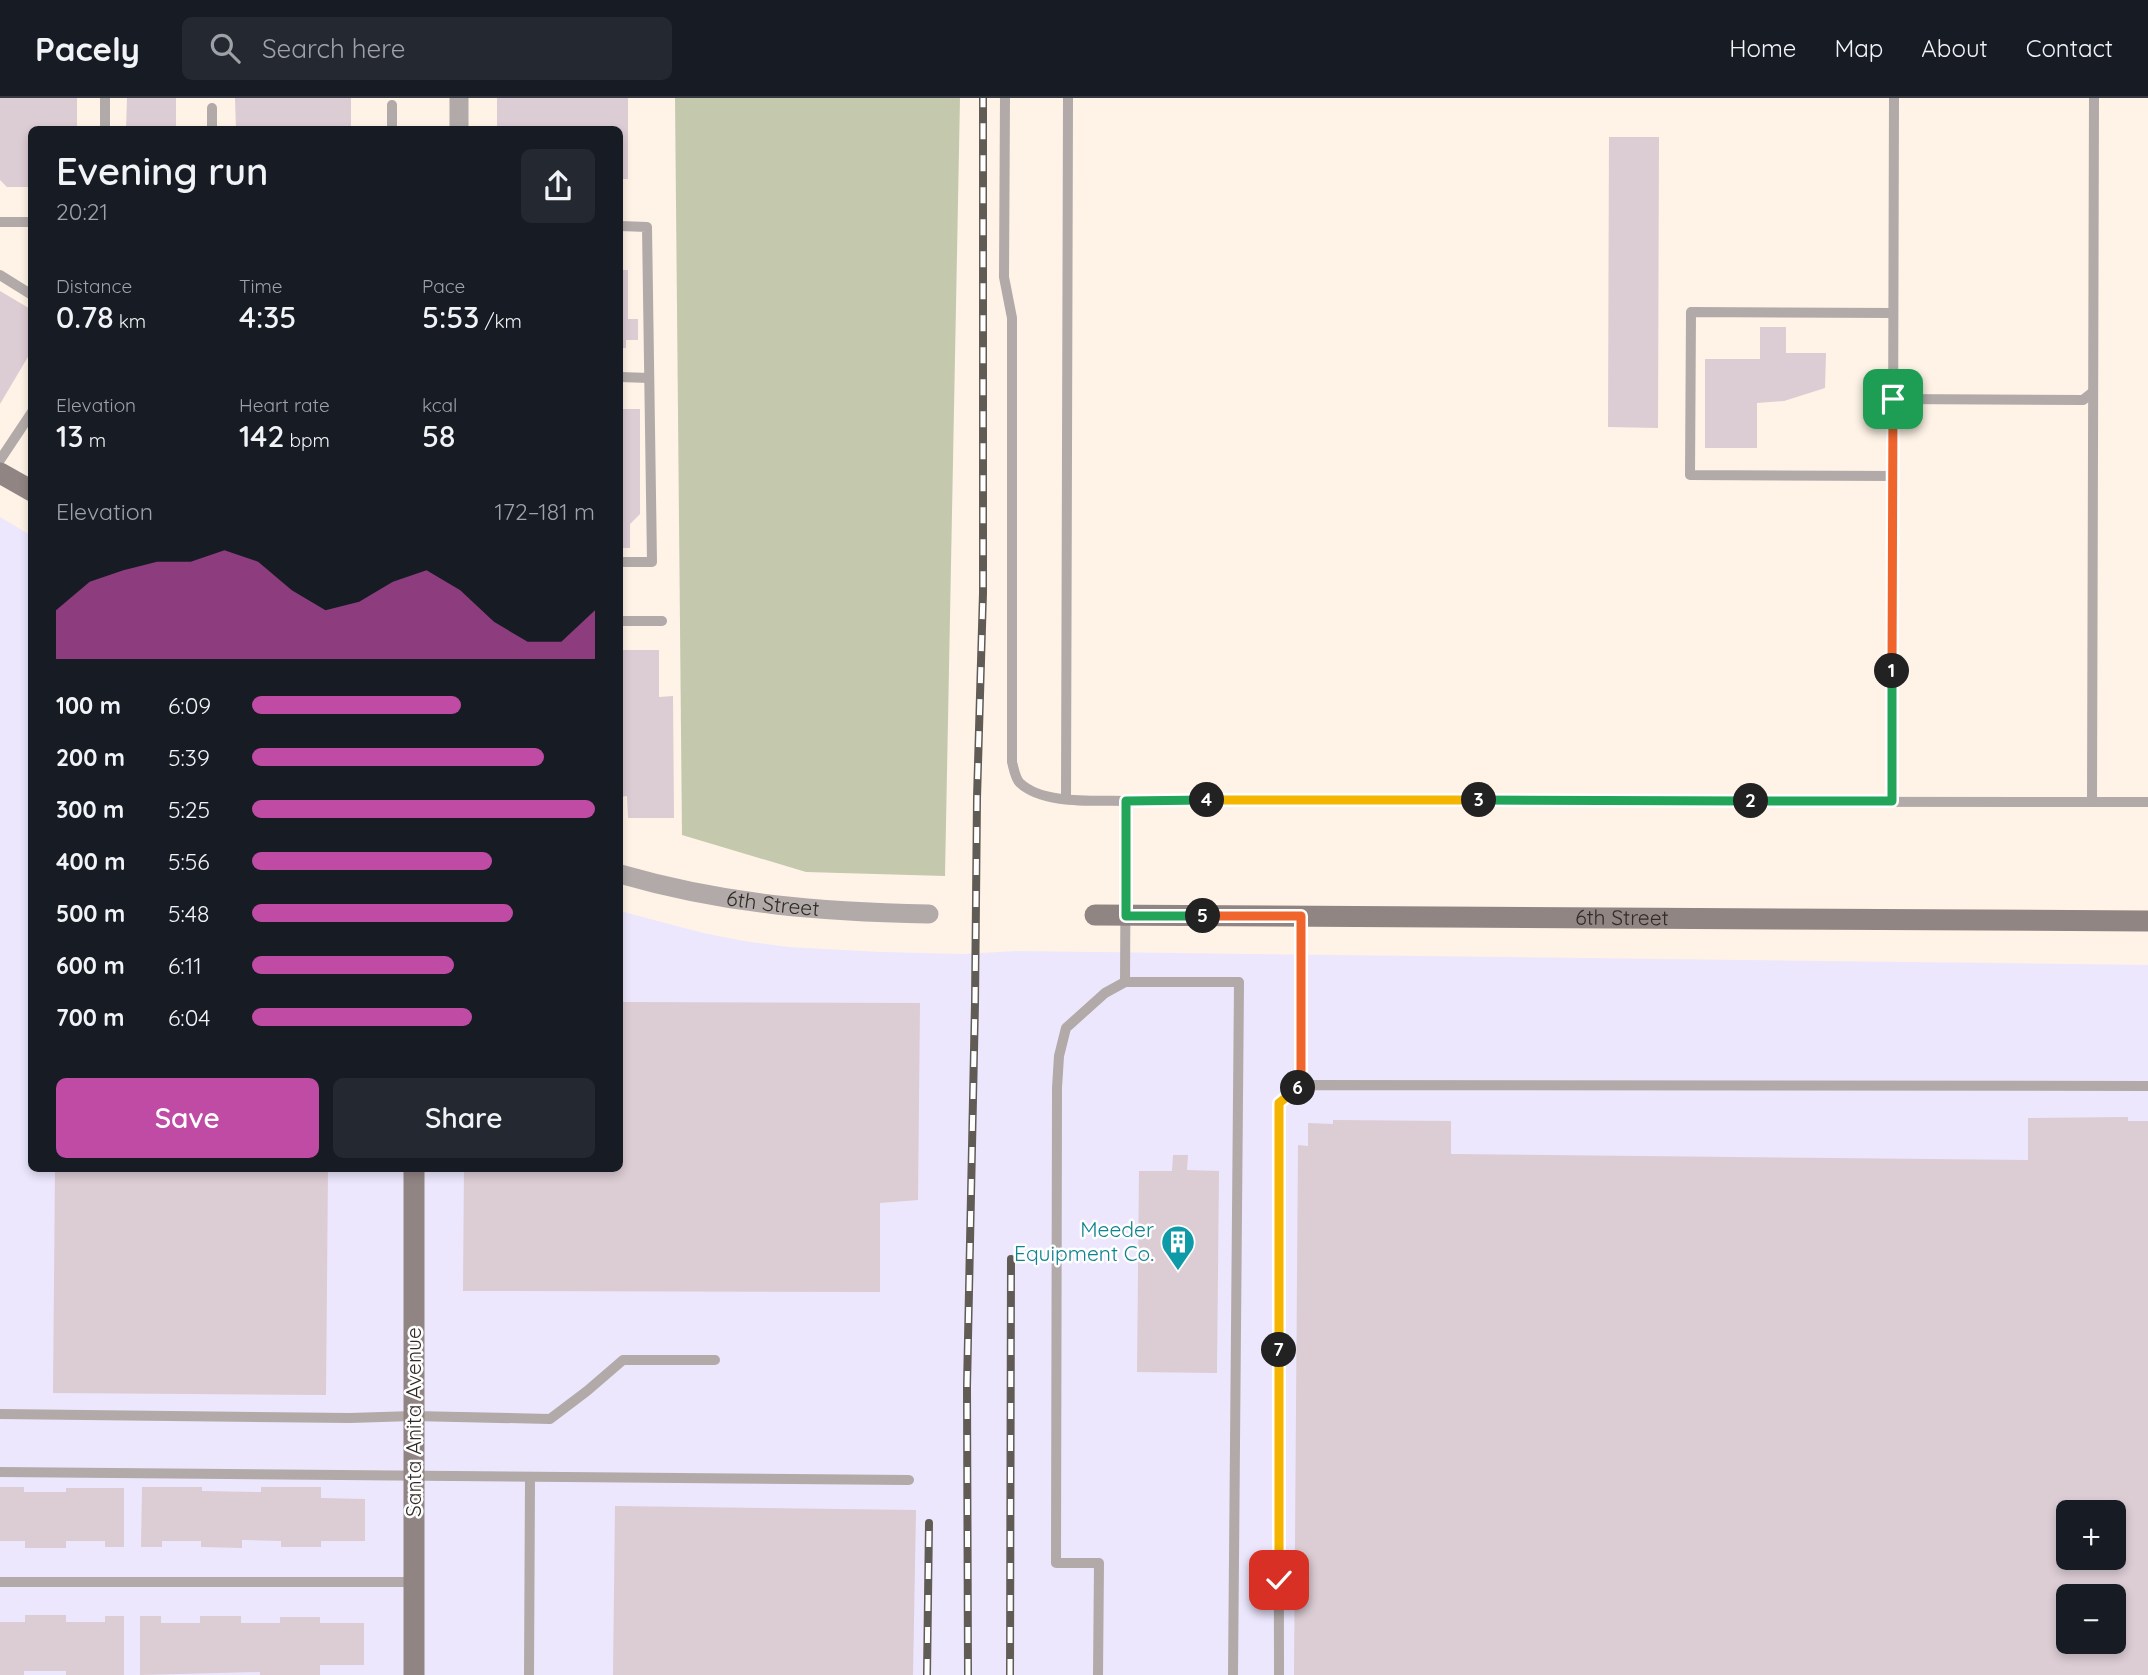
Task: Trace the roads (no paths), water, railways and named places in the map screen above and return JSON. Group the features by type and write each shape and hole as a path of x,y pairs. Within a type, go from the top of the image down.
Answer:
{"street":[{"path":"459,98 459,126"},
{"path":"0,473 28,489"},
{"name":"6th Street","path":"623,875 703,895 760,905 832,912 929,914"},
{"name":"6th Street","path":"1095,915 2148,921"},
{"name":"Santa Anita Avenue","path":"414,1172 414,1675"}],"lane":[{"path":"105,98 105,126"},
{"path":"1005,98 1004,277 1012,317 1012,762 1017,781 1035,793 1066,799 1126,801 2148,802"},
{"path":"1066,799 1068,98"},
{"path":"1892,801 1894,98"},
{"path":"2092,802 2094,98"},
{"path":"392,105 392,126"},
{"path":"212,108 212,126"},
{"path":"0,222 28,222"},
{"path":"623,226 647,227 652,562 623,562"},
{"path":"0,275 28,292"},
{"path":"1893,313 1690,312 1690,475 1893,475"},
{"path":"623,377 649,377"},
{"path":"1893,399 2082,400 2093,392"},
{"path":"0,460 28,418"},
{"path":"623,621 662,621"},
{"path":"1125,982 1126,801"},
{"path":"1301,916 1301,1085"},
{"path":"1098,1675 1099,1563 1056,1563 1059,1056 1066,1028 1105,993 1125,982 1239,982 1233,1675"},
{"path":"1279,1675 1279,1103 1301,1085 2148,1086"},
{"path":"0,1415 550,1419 623,1360 715,1360"},
{"path":"0,1472 909,1480"},
{"path":"529,1675 530,1478"},
{"path":"0,1582 414,1583"}],"railway":[{"path":"968,1675 967,1387 983,593 983,98"},
{"path":"1010,1675 1011,1259"},
{"path":"927,1675 929,1523"}],"place":[{"name":"Meeder Equipment Co.","path":"1178,1272"}]}
